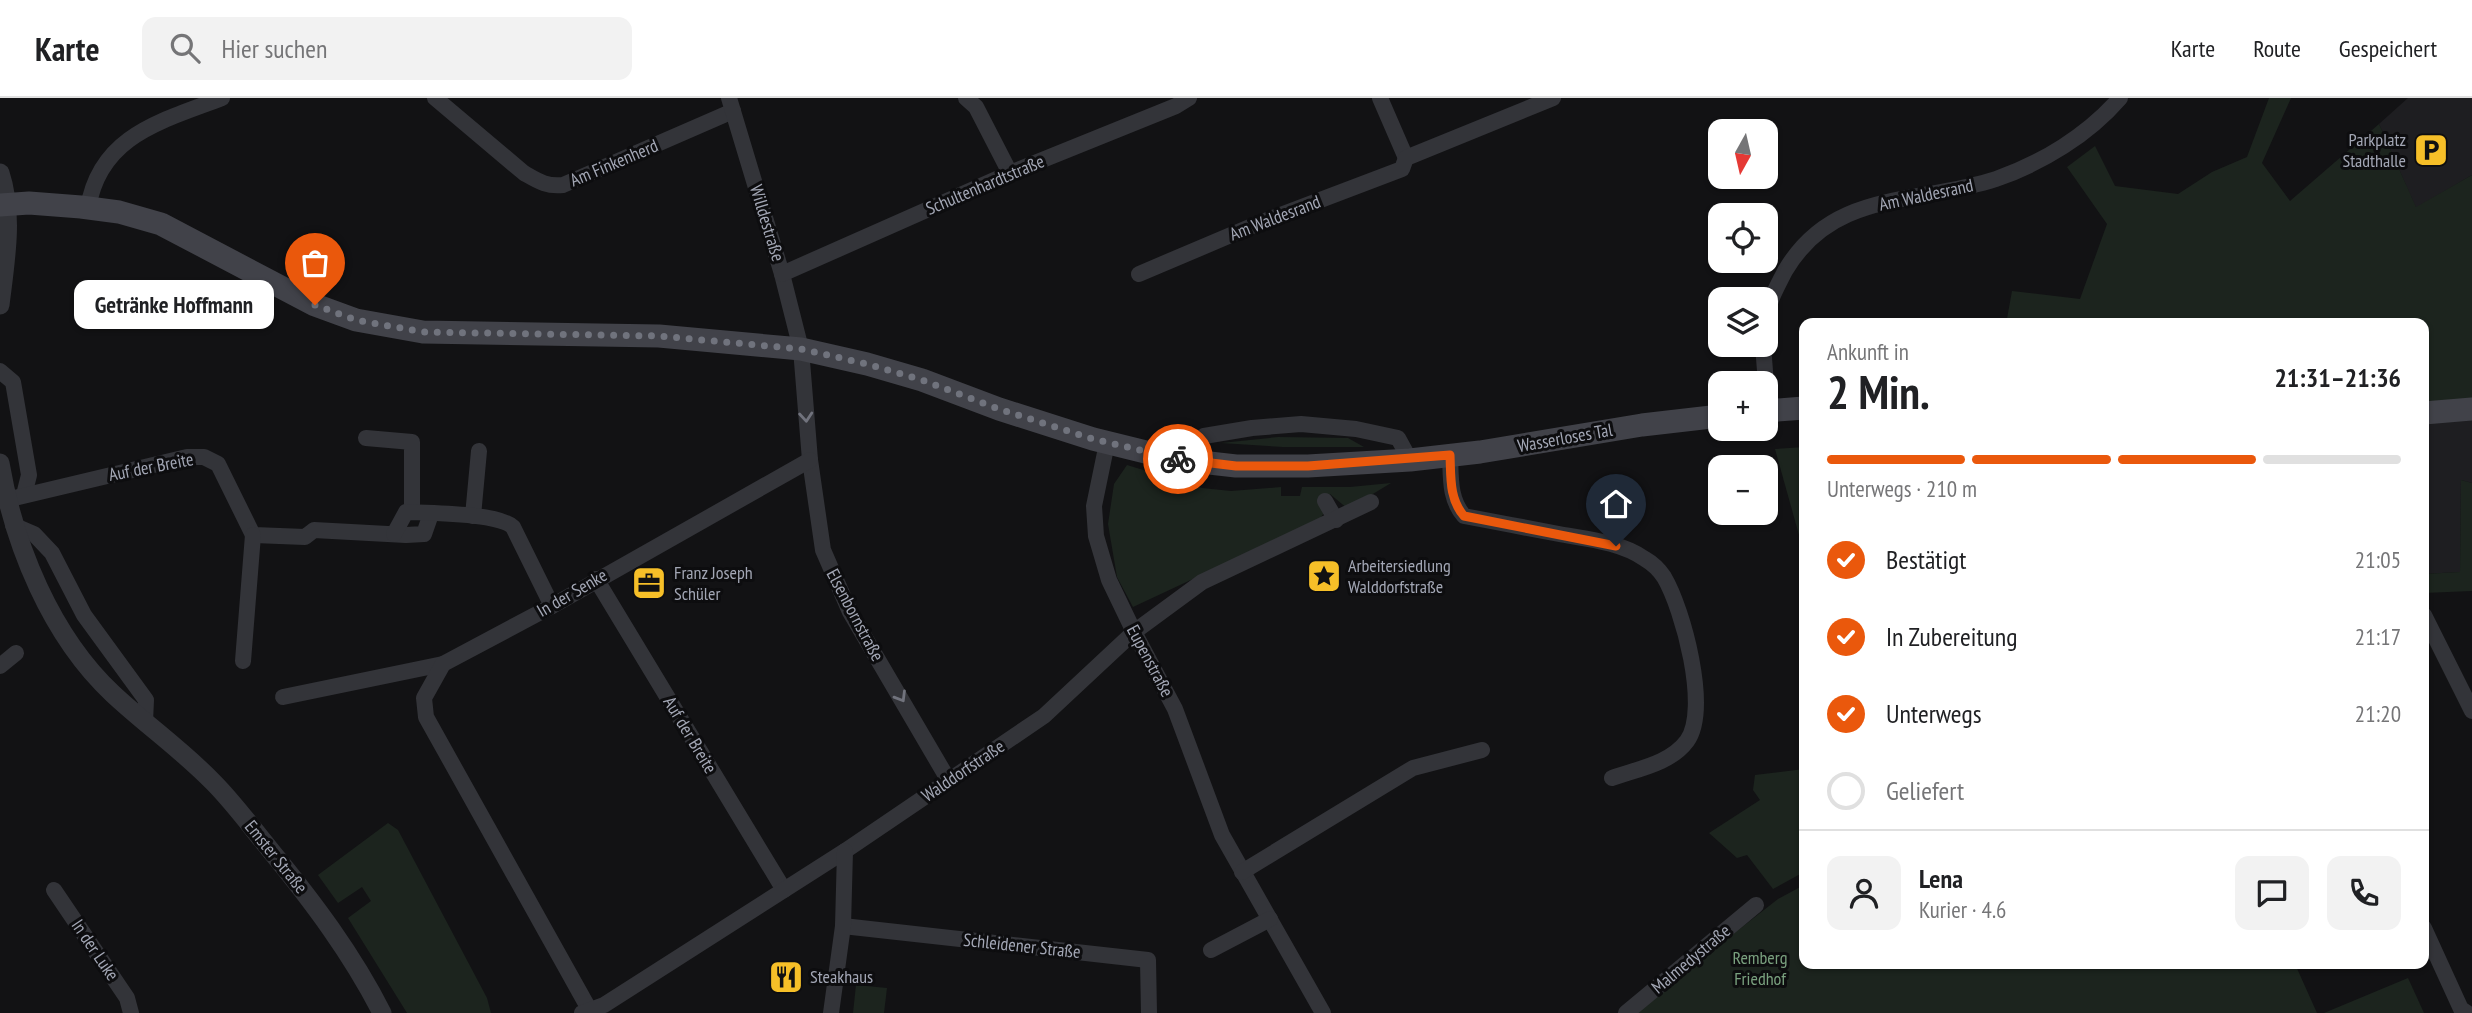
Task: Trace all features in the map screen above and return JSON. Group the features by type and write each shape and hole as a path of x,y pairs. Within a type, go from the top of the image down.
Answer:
{"main road":[{"name":"Wasserloses Tal","path":"3,205 49,204 88,208 118,212 161,224 315,305 356,320 423,332 659,336 801,349 922,380 999,409 1107,443 1174,458 1236,466 1308,466 1410,460 1708,417"},
{"path":"1778,409 1799,408"},
{"path":"2429,413 2472,409"}],"street":[{"path":"88,208 95,178 118,150 143,129 222,98"},
{"name":"Am Finkenherd","path":"435,98 524,173 552,186 564,185 731,105"},
{"path":"966,98 976,107 1010,173"},
{"name":"Schultenhardtstraße","path":"782,274 1010,173 1176,106 1189,98"},
{"path":"1380,98 1406,158"},
{"name":"Am Waldesrand","path":"1139,274 1252,226 1402,169 1406,158 1553,98"},
{"name":"Am Waldesrand","path":"1777,287 1797,250 1838,218 1895,200 1968,187 2022,168 2078,136 2120,98"},
{"name":"Willdestraße","path":"731,105 782,274 801,349"},
{"path":"0,173 6,245 0,305"},
{"name":"Elsenbornstraße","path":"801,349 810,460 822,550 850,612 949,781"},
{"name":"Emster Straße","path":"0,371 13,382 29,475 15,497"},
{"path":"1174,458 1204,436 1252,428 1301,425 1356,429 1398,438 1410,460"},
{"path":"366,438 412,442 412,512"},
{"name":"Eupenstraße","path":"1107,443 1094,506 1096,536 1109,580 1175,709 1222,835 1323,1013"},
{"path":"473,516 479,451"},
{"path":"1450,455 1452,495 1457,509 1464,516 1630,550 1647,560 1663,575 1684,628 1695,681 1697,707 1694,723 1688,739 1672,755 1612,778"},
{"name":"Auf der Breite","path":"15,497 187,457 204,457 218,464 253,535"},
{"name":"In der Senke","path":"284,697 443,664 552,606 810,460"},
{"name":"Emster Straße","path":"0,463 15,497 13,525 29,567 72,646 112,694 211,780 309,896 357,967 382,1013"},
{"path":"1325,501 1335,520"},
{"name":"Walddorfstraße","path":"585,1011 604,1005 845,851 1044,716 1134,632 1202,582 1371,502"},
{"path":"394,534 406,512 473,516 508,522 513,527 552,606"},
{"path":"243,661 253,535 305,537 314,530 424,534 431,514"},
{"path":"13,525 34,534 52,553 84,615 146,700 145,722"},
{"name":"Auf der Breite","path":"596,579 784,890"},
{"path":"2429,625 2472,711"},
{"path":"0,666 16,653"},
{"path":"443,664 424,698 426,717 585,1011"},
{"path":"1242,872 1413,768 1482,750"},
{"path":"831,1013 843,926 845,851"},
{"name":"In der Luke","path":"54,890 127,998 131,1013"},
{"name":"Malmedystraße","path":"1626,1013 1756,905"},
{"path":"1211,950 1270,919"},
{"name":"Schleidener Straße","path":"843,926 1148,960 1149,1013"},
{"path":"2429,939 2461,1009 2467,1013"}],"shaded area":[{"name":"Parkplatz Stadthalle","path":"2408,98 2472,98 2472,175 2416,208 2379,124"},
{"path":"2472,409 2472,483 2461,480 2460,572 2429,574 2429,413"}],"green space":[{"path":"2269,98 2291,98 2262,163 2290,201 2379,124 2416,207 2472,175 2472,409 2429,413 2429,318 2007,318 2012,291 2080,299 2107,224 2067,167 2095,146 2115,186 2178,194 2212,172 2247,157"},
{"path":"1278,437 1348,438 1364,447 1283,447 1221,443"},
{"path":"1799,447 1799,535 1778,455 1775,449"},
{"path":"1127,465 1202,488 1231,491 1281,487 1281,496 1300,496 1302,487 1350,487 1391,483 1348,509 1330,494 1320,498 1324,513 1319,520 1133,607 1117,577 1108,524 1114,484"},
{"path":"2461,480 2472,483 2472,591 2429,593 2429,574 2460,572"},
{"path":"1799,770 1799,875 1773,889 1747,855 1737,858 1709,833 1760,800 1753,790 1755,775"},
{"path":"388,823 398,830 487,998 491,1013 407,1013 348,918 371,901 362,887 338,903 318,875"},
{"name":"Remberg Friedhof","path":"1799,888 1799,969 2297,969 2317,1013 1632,1013 1778,899"},
{"path":"2408,978 2424,1013 2324,1013"},
{"path":"856,985 887,988 884,1013 853,1013"}],"way so far":[{"path":"315,305 356,320 423,332 659,336 801,349 922,380 999,409 1093,439 1178,459"}],"place":[{"name":"Parkplatz Stadthalle","path":"2431,150"},
{"name":"Getränke Hoffmann","path":"315,305"},
{"name":"Arbeitersiedlung Walddorfstraße","path":"1324,576"},
{"name":"Franz Joseph Schüler","path":"649,583"},
{"name":"Steakhaus","path":"786,977"}],"route":[{"path":"1178,459 1236,466 1308,466 1450,455 1452,495 1457,509 1464,516 1616,546"}]}
